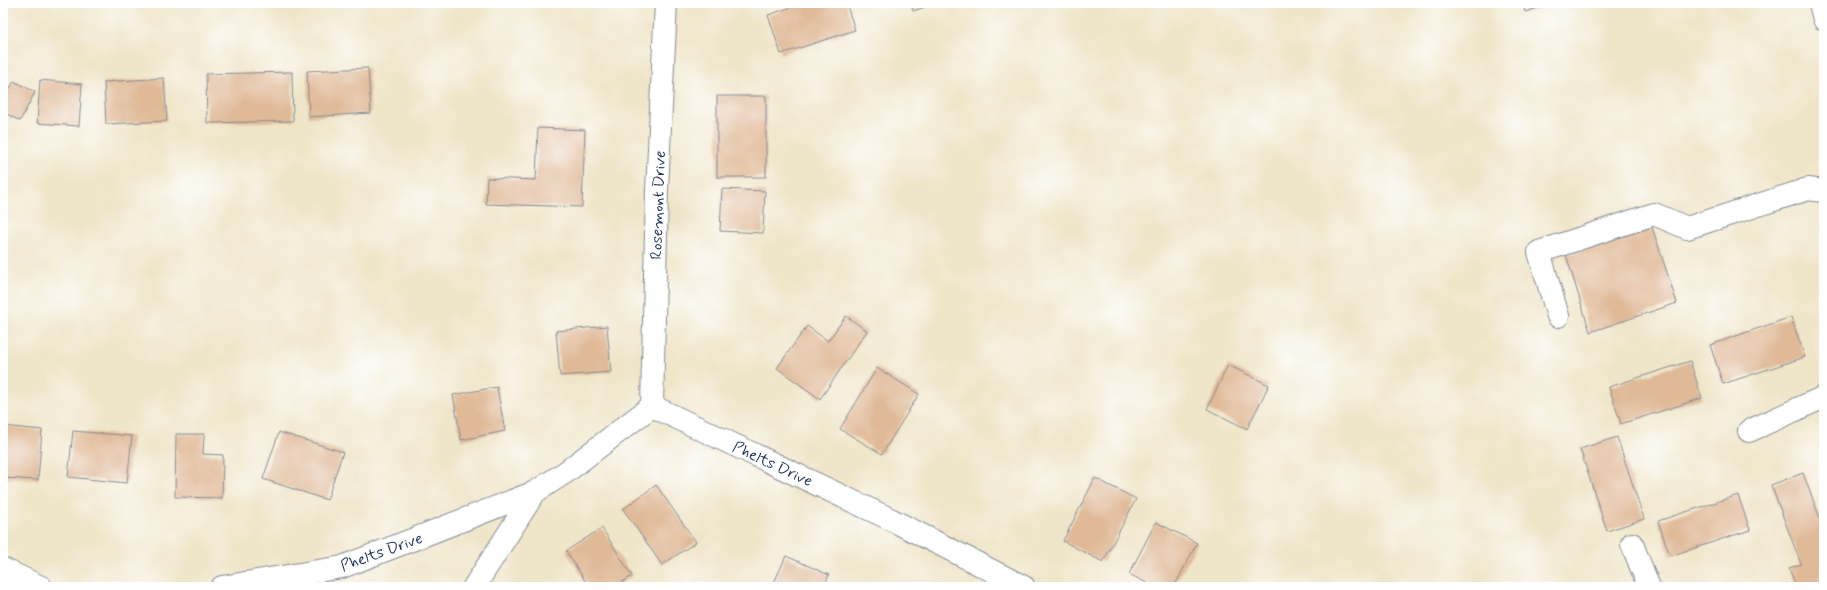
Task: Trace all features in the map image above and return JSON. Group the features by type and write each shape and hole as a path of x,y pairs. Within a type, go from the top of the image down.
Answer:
{"street":[{"name":"Rosemont Drive","path":"652,406 657,190 666,3"},
{"path":"1820,3 1824,19"},
{"path":"1558,316 1539,252 1654,214 1687,228 1808,189 1824,192"},
{"path":"1749,431 1824,397"},
{"name":"Phelts Drive","path":"222,587 342,567 535,492 566,472 652,406 890,519 1024,587"},
{"name":"Phelts Drive","path":"474,587 535,492"},
{"path":"1632,544 1649,587"},
{"path":"327,587 342,567"},
{"path":"3,569 41,587"}],"building":[{"path":"804,3 846,3 855,30 781,54 768,15"},
{"path":"911,3 937,3 913,11"},
{"path":"1523,3 1555,3 1525,12"},
{"path":"368,68 371,113 309,117 307,71"},
{"path":"292,72 293,121 207,123 206,74"},
{"path":"164,78 167,121 106,124 104,82"},
{"path":"40,80 82,84 79,126 37,123"},
{"path":"14,81 35,92 20,121 3,112 3,101"},
{"path":"717,96 766,96 766,177 717,177"},
{"path":"538,128 585,130 582,207 486,204 487,178 536,180"},
{"path":"722,189 765,191 763,233 720,231"},
{"path":"1652,227 1677,303 1590,332 1566,255"},
{"path":"846,316 867,331 820,399 777,368 807,326 828,341"},
{"path":"1791,317 1805,357 1723,384 1710,345"},
{"path":"607,326 611,372 560,376 556,331"},
{"path":"1690,361 1702,398 1621,424 1609,387"},
{"path":"1228,365 1269,385 1247,429 1207,409"},
{"path":"877,368 919,394 882,454 840,429"},
{"path":"497,387 505,431 461,440 453,395"},
{"path":"3,426 42,430 38,480 3,478"},
{"path":"73,431 132,436 127,483 68,477"},
{"path":"279,432 343,452 327,500 263,479"},
{"path":"176,434 204,434 203,454 223,455 222,498 175,497"},
{"path":"1617,437 1644,519 1607,531 1580,449"},
{"path":"1803,473 1824,529 1824,587 1796,587 1789,568 1801,564 1771,485"},
{"path":"1095,478 1136,499 1103,562 1063,541"},
{"path":"656,485 696,542 662,565 623,509"},
{"path":"1738,495 1750,530 1670,556 1658,521"},
{"path":"1156,522 1197,543 1174,587 1155,587 1129,574"},
{"path":"602,528 632,576 615,587 589,587 566,551"},
{"path":"786,556 829,575 824,587 772,587"}]}
